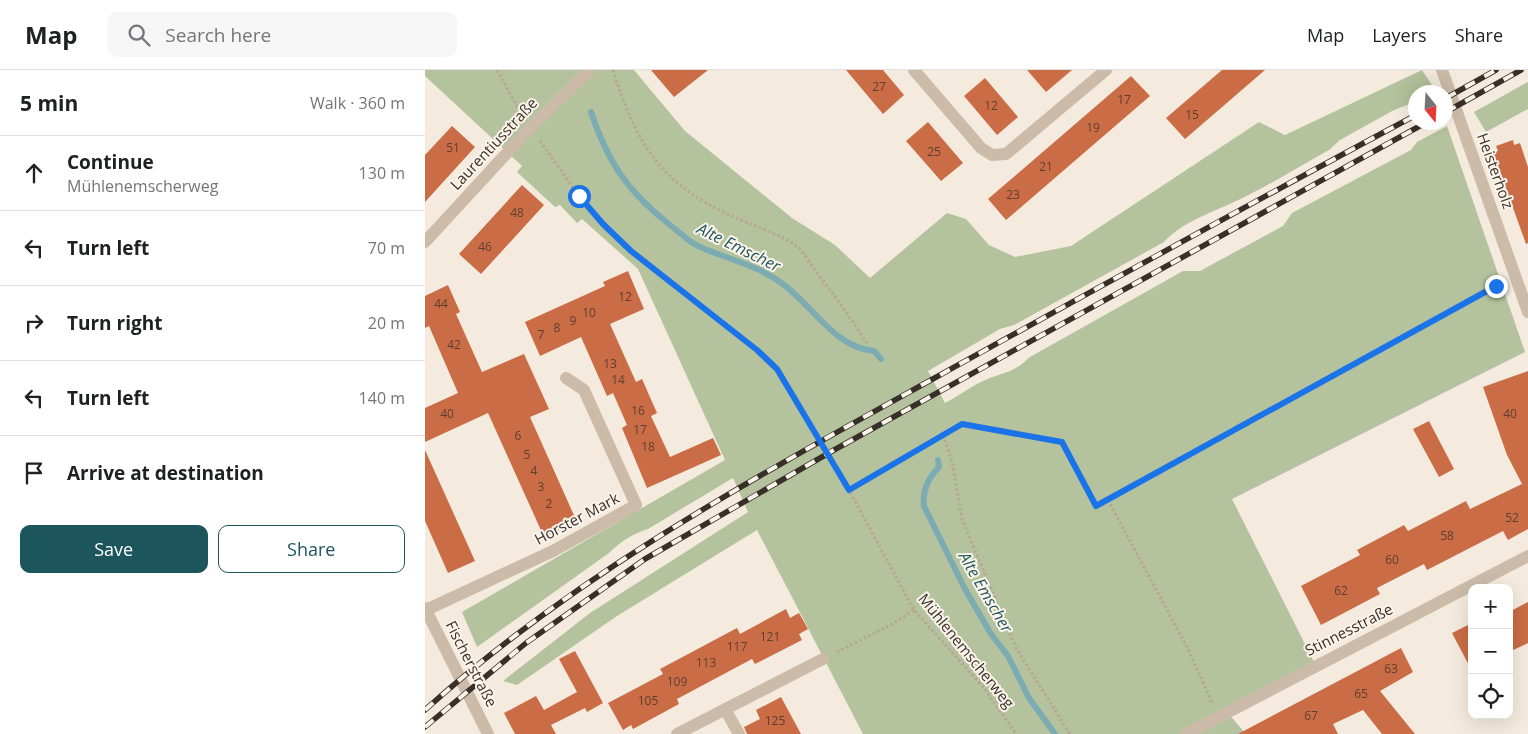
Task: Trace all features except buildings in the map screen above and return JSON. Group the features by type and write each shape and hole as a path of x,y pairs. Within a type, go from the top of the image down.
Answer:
{"street":[{"name":"Laurentiusstraße","path":"425,242 530,128 590,70"},
{"path":"914,70 981,148 992,155 1006,154 1106,70"},
{"name":"Heisterholz","path":"1442,70 1528,312"},
{"name":"Horster Mark","path":"425,609 553,551 636,505 583,390 566,378"},
{"name":"Stinnesstraße","path":"1185,734 1528,556"},
{"name":"Fischerstraße","path":"425,609 488,734"},
{"path":"677,734 823,659"},
{"path":"725,708 739,734"}],"path":[{"name":"Mühlenemscherweg","path":"497,70 530,128 579,196 603,224 631,251 757,350 777,369 849,490 914,610 984,688 1016,734"},
{"path":"613,70 635,127 647,151 663,172 686,192 710,206 796,246 850,315 867,344"},
{"path":"849,490 962,424 1062,442 1096,506 1515,276"},
{"path":"943,435 953,461 962,519 1016,648 1070,734"},
{"path":"1108,500 1187,648 1217,716"},
{"path":"823,659 894,623 914,610"}],"green space":[{"path":"425,70 634,70 685,131 792,218 835,245 870,278 947,213 966,219 989,245 1015,257 1071,246 1259,122 1285,135 1422,70 1432,85 1408,85 1408,105 1394,110 1340,140 1329,150 1258,190 1188,223 1164,242 1014,325 1000,329 928,371 945,403 978,383 1015,368 1030,357 1183,271 1200,271 1283,226 1292,213 1411,150 1417,142 1440,130 1448,130 1525,352 1232,499 1316,666 1227,712 1246,734 863,734 757,530 617,616 517,685 503,681 590,613 748,512 733,478 648,529 627,538 609,553 477,647 462,612 725,460 638,269 582,219 577,223 560,205 555,207 517,172 522,166 425,76"},
{"path":"1528,82 1528,109 1486,132 1474,112"}],"waterway":[{"name":"Alte Emscher","path":"591,112 612,161 631,188 655,213 698,246 753,267 774,278 795,294 836,334 860,348 874,351 881,359"},
{"name":"Alte Emscher","path":"938,460 939,467 932,475 925,490 924,506 965,589 991,634 1008,656 1029,698 1055,734"}],"railway":[{"path":"1453,94 1496,70"},
{"path":"1453,108 1521,70"},
{"path":"425,710 483,661 543,615 668,531 865,417 1408,119"},
{"path":"425,727 526,643 645,559 834,450 1413,130"}],"route":[{"path":"579,196 603,224 631,251 757,350 777,369 789,386 849,490 962,424 1062,442 1096,506 1496,286"}]}
